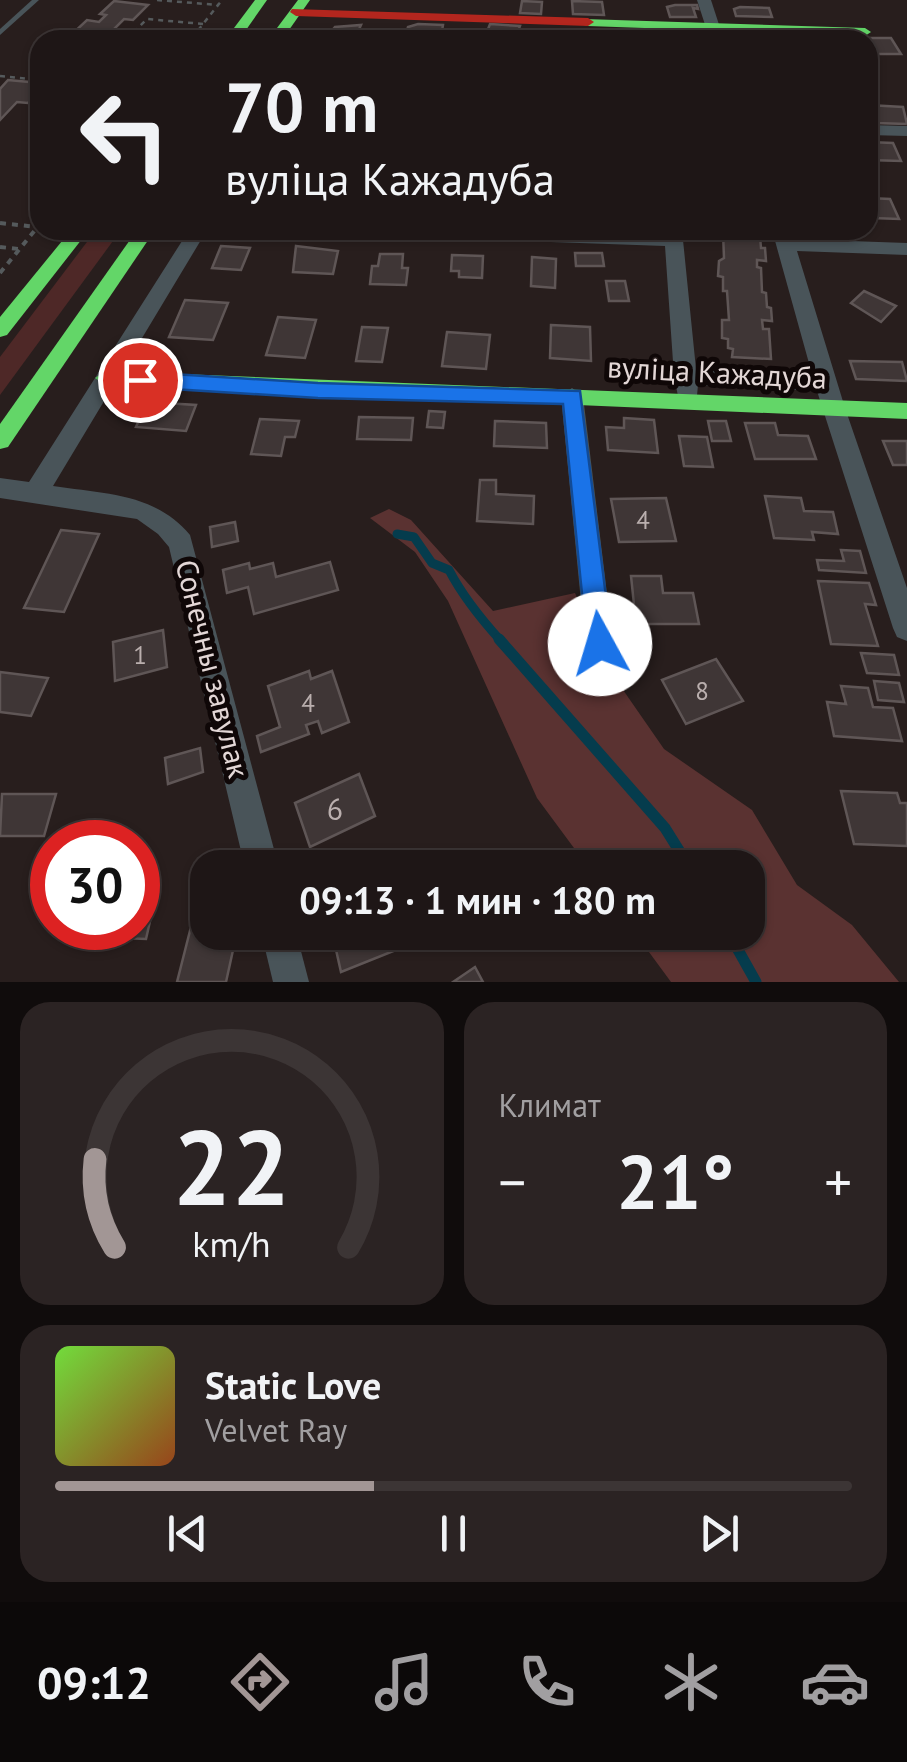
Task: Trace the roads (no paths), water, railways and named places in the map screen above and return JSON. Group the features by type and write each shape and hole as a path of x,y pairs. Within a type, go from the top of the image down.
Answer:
{"street":[{"path":"704,0 714,30"},
{"path":"239,30 255,9 262,24 298,10 661,30"},
{"path":"878,130 907,131"},
{"path":"0,330 72,240"},
{"path":"0,441 139,240"},
{"path":"36,494 192,240"},
{"path":"673,240 688,400"},
{"path":"784,240 907,628"},
{"path":"806,240 907,249"},
{"path":"685,376 826,382"},
{"name":"вуліца Кажадуба","path":"105,378 318,391 572,396 907,411"},
{"path":"572,396 600,644"},
{"name":"Сонечны завулак","path":"0,488 143,510 182,543 258,850"},
{"path":"283,950 291,982"}],"lane":[{"path":"0,33 36,0"}],"waterway":[{"path":"397,534 414,537 432,563 449,570 472,607 501,641"},
{"path":"499,639 665,828 679,850"},
{"path":"738,950 756,982"}]}
